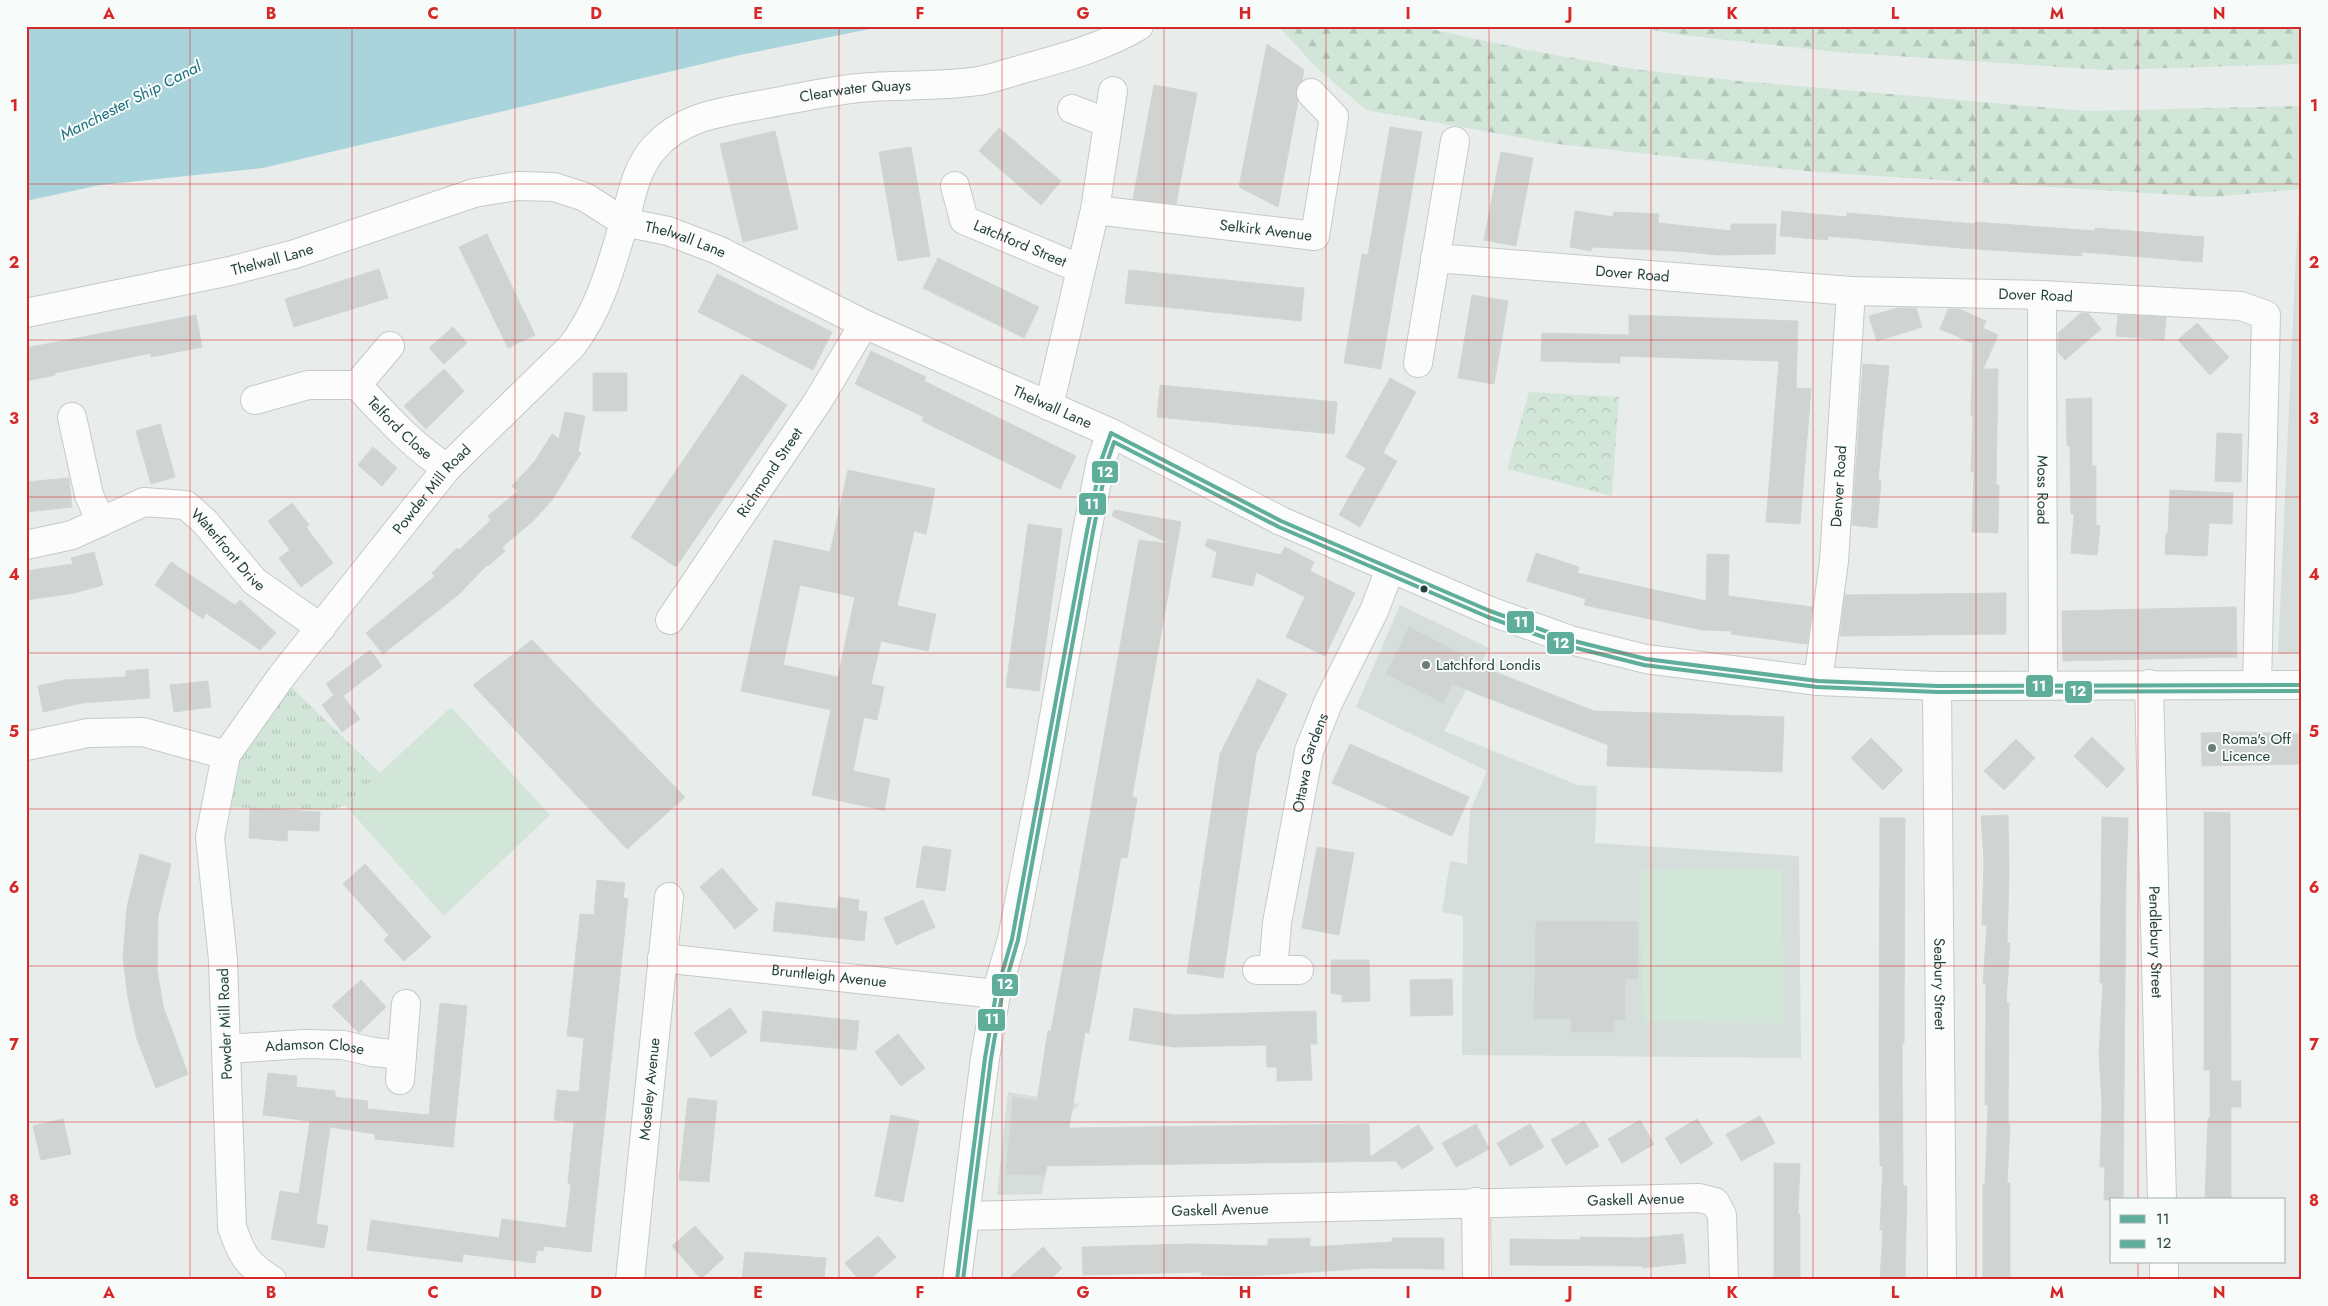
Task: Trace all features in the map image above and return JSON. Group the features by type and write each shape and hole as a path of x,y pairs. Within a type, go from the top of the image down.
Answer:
{"street":[{"name":"Clearwater Quays","path":"624,222 630,194 641,166 655,147 671,133 687,123 707,115 858,88 950,84 981,80 1089,51 1139,26"},
{"name":"Latchford Street","path":"1050,406 1095,210 1113,91"},
{"name":"Selkirk Avenue","path":"1095,210 1315,236 1334,117 1311,93"},
{"path":"1072,109 1108,123"},
{"path":"1418,363 1455,141"},
{"name":"Thelwall Lane","path":"26,313 221,273 295,254 442,203 498,188 534,185 566,190 585,197 624,222 668,231 718,250 864,324 1111,433 1281,520 1390,569 1490,611 1570,640 1646,659 1818,681 1937,686 2302,685"},
{"name":"Latchford Street","path":"955,186 964,220 1081,269"},
{"name":"Powder Mill Road","path":"272,1280 255,1270 240,1252 232,1227 223,960 210,837 226,755 281,677 447,468 570,348 583,332 600,296 624,222"},
{"name":"Dover Road","path":"1435,258 1851,291 2042,295 2241,306 2266,315 2257,685"},
{"name":"Denver Road","path":"1818,681 1834,561 1851,291"},
{"name":"Moss Road","path":"2042,295 2043,685"},
{"name":"Richmond Street","path":"670,620 818,401 864,324"},
{"name":"Telford Close","path":"357,386 390,346"},
{"name":"Telford Close","path":"255,400 308,385 357,386 397,428 447,468"},
{"path":"72,418 89,495 100,522"},
{"path":"957,1280 985,1058 996,994 1012,940 1044,773 1086,531 1101,461 1111,433"},
{"name":"Waterfront Drive","path":"26,545 72,535 144,502 186,505 205,522 254,581 321,628"},
{"name":"Ottawa Gardens","path":"1277,970 1277,923 1309,751 1328,703 1374,611 1390,569"},
{"name":"Pendlebury Street","path":"2149,684 2162,1198"},
{"name":"Seabury Street","path":"1937,686 1942,1280"},
{"path":"26,746 88,733 143,732 226,755"},
{"name":"Moseley Avenue","path":"630,1280 669,897"},
{"name":"Bruntleigh Avenue","path":"662,958 996,994"},
{"name":"Adamson Close","path":"226,1049 306,1044 344,1045 373,1052 401,1068 406,1004"},
{"name":"Gaskell Avenue","path":"965,1216 1476,1202 1709,1200 1719,1207 1722,1215 1724,1280"},
{"path":"1476,1202 1477,1280"},
{"path":"2164,1264 2164,1280"}],"shaded area":[{"path":"2300,189 2302,653 2278,654 2295,273"},
{"path":"1400,605 1489,648 1444,731 1578,785 1597,786 1595,843 1799,856 1801,1058 1462,1055 1463,916 1442,912 1450,861 1467,864 1470,812 1487,771 1356,707"},
{"path":"1008,1092 1080,1104 1054,1127 1042,1194 997,1195"}],"green space":[{"path":"1278,26 1416,26 1523,49 1640,70 1739,81 2087,111 2302,106 2302,189 2211,197 1815,172 1557,144 1366,110 1317,68"},
{"path":"1634,26 2302,26 2302,64 2105,70 1837,52 1674,34"},
{"path":"1529,392 1619,397 1612,496 1507,469"},
{"path":"281,677 380,773 345,805 331,810 215,807"},
{"path":"451,707 550,815 444,916 345,805"},
{"path":"1782,868 1783,1023 1643,1022 1640,870"}],"water":[{"name":"Manchester Ship Canal","path":"26,26 885,26 740,55 263,168 100,185 26,201"}],"building":[{"path":"1267,44 1304,70 1302,81 1296,89 1298,101 1278,207 1239,187"},
{"path":"1154,85 1197,93 1176,204 1133,199"},
{"path":"1390,127 1422,132 1381,369 1344,363 1362,254 1368,255"},
{"path":"999,128 1061,181 1041,205 979,151"},
{"path":"775,131 798,229 743,242 720,144"},
{"path":"911,147 930,256 898,261 879,152"},
{"path":"1501,152 1533,158 1516,246 1484,240"},
{"path":"1575,211 1613,217 1614,212 1659,214 1658,223 1731,231 1731,224 1776,224 1775,254 1719,255 1592,247 1591,251 1570,247"},
{"path":"1782,211 1847,217 1847,213 1975,224 1975,222 2095,231 2095,228 2204,237 2202,262 2082,252 2082,256 1960,248 1828,236 1828,240 1780,236"},
{"path":"487,234 535,335 508,348 459,247"},
{"path":"938,258 1039,307 1024,338 923,288"},
{"path":"379,269 388,298 294,327 285,299"},
{"path":"1129,270 1304,288 1301,321 1125,303"},
{"path":"717,274 832,332 813,370 698,312"},
{"path":"1472,295 1508,301 1494,384 1458,378"},
{"path":"1898,308 1916,308 1922,327 1877,341 1869,316"},
{"path":"1948,309 1959,309 1986,321 1983,328 1998,335 1983,369 1998,369 1996,485 1999,485 1998,533 1972,532 1974,472 1971,472 1973,343 1940,329"},
{"path":"2081,313 2088,313 2101,329 2065,360 2058,352 2058,333"},
{"path":"196,315 202,347 151,357 151,353 26,381 26,348"},
{"path":"1629,315 1798,321 1796,388 1811,389 1800,524 1766,522 1779,361 1620,356 1620,363 1541,361 1542,333 1629,335"},
{"path":"2118,315 2166,317 2164,340 2116,336"},
{"path":"2197,323 2229,357 2210,375 2178,340"},
{"path":"453,327 467,343 444,364 429,348"},
{"path":"871,351 926,377 924,381 1076,456 1060,489 922,421 924,417 855,384"},
{"path":"1863,364 1889,366 1878,480 1881,480 1877,528 1852,525"},
{"path":"444,369 464,391 426,429 404,406"},
{"path":"593,373 627,373 627,411 593,411"},
{"path":"742,374 787,405 676,567 631,537"},
{"path":"1390,378 1416,392 1383,453 1397,461 1360,527 1339,515 1366,468 1346,457"},
{"path":"1160,385 1337,402 1334,434 1157,417"},
{"path":"2092,398 2092,466 2096,466 2096,525 2100,526 2097,555 2071,553 2074,514 2071,514 2070,446 2067,446 2066,399"},
{"path":"565,412 585,416 578,451 581,453 552,500 533,521 502,547 505,551 487,565 458,595 383,654 366,633 435,576 432,573 457,548 459,550 491,520 488,516 518,491 512,486 535,461 552,434 559,439"},
{"path":"160,424 175,477 151,484 136,431"},
{"path":"2217,433 2242,434 2241,482 2215,481"},
{"path":"373,447 397,468 382,486 358,465"},
{"path":"848,470 935,489 926,534 914,531 897,606 936,614 928,651 881,641 871,684 884,687 877,720 864,717 853,771 890,779 884,810 812,795 831,710 741,691 774,540 830,552","holes":["800,585 855,597 838,677 783,665"]},
{"path":"69,478 72,507 26,512 26,482"},
{"path":"2170,490 2233,493 2232,524 2209,523 2207,556 2165,554"},
{"path":"292,503 309,525 306,527 333,563 301,587 279,558 290,550 268,521"},
{"path":"1114,510 1181,522 1132,797 1137,798 1127,858 1121,857 1089,1033 1085,1032 1069,1128 1369,1124 1370,1157 1418,1125 1434,1149 1402,1169 1396,1161 1047,1166 1045,1175 1006,1174 1013,1097 1037,1101 1048,1031 1051,1031 1139,540 1170,544 1112,516"},
{"path":"1028,524 1062,529 1039,691 1006,687"},
{"path":"1208,539 1281,555 1285,547 1314,562 1310,571 1355,593 1325,656 1286,637 1305,597 1256,572 1253,586 1212,577 1217,552 1205,546"},
{"path":"94,552 103,585 74,593 26,600 26,571 73,564 71,558"},
{"path":"1536,553 1579,567 1577,573 1706,601 1707,554 1729,555 1728,596 1812,607 1807,644 1731,634 1732,631 1702,630 1584,605 1586,599 1527,581"},
{"path":"171,562 235,605 240,600 276,633 260,650 206,613 203,619 155,585"},
{"path":"2006,593 2006,634 1840,636 1845,595"},
{"path":"2236,607 2237,657 2063,661 2062,611"},
{"path":"1409,627 1467,657 1465,660 1594,711 1784,717 1782,772 1607,766 1608,745 1452,684 1443,703 1386,674"},
{"path":"532,640 685,797 627,849 473,685"},
{"path":"370,650 382,666 343,696 360,719 342,732 322,705 334,695 326,684"},
{"path":"148,669 150,698 82,703 43,712 38,686 65,680 126,677 126,671"},
{"path":"1258,679 1287,694 1256,754 1223,978 1187,973 1220,754"},
{"path":"208,681 211,707 174,712 170,685"},
{"path":"2201,733 2302,734 2302,764 2202,766"},
{"path":"2092,737 2125,769 2107,788 2074,756"},
{"path":"1871,738 1903,770 1883,790 1851,758"},
{"path":"2016,739 2035,758 2004,790 1984,771"},
{"path":"1350,744 1469,797 1452,836 1332,783"},
{"path":"250,808 320,812 319,831 288,830 287,841 249,838"},
{"path":"2204,812 2230,813 2231,1081 2241,1081 2241,1107 2231,1107 2231,1198 2205,1198 2208,1118 2210,1118 2210,1070 2204,1070"},
{"path":"2008,815 2007,943 2010,943 2006,1003 2009,1003 2008,1124 2010,1124 2007,1183 2010,1183 2010,1280 1983,1280 1983,1184 1985,1184 1988,1105 1985,1105 1986,984 1983,984 1987,925 1982,925 1984,862 1981,816"},
{"path":"2102,817 2128,818 2123,1198 2110,1198 2110,1200 2104,1200 2105,1167 2100,1167 2102,1105 2099,1054 2103,983 2100,983"},
{"path":"1880,818 1905,818 1904,1043 1902,1043 1903,1186 1907,1186 1905,1280 1880,1280 1883,1230 1880,1230 1883,1166 1880,1166 1879,1063"},
{"path":"923,846 951,850 945,891 916,887"},
{"path":"1317,847 1354,853 1339,935 1302,928"},
{"path":"140,854 171,864 158,916 157,970 163,1006 188,1074 156,1088 137,1039 128,998 123,957 127,907"},
{"path":"365,864 431,937 404,961 384,940 389,935 343,884"},
{"path":"722,868 758,910 735,929 700,887"},
{"path":"597,880 625,883 623,898 628,899 591,1252 544,1246 543,1251 537,1250 535,1263 463,1254 462,1262 367,1250 371,1220 499,1238 502,1219 566,1228 571,1184 568,1184 574,1122 554,1120 557,1090 579,1092 584,1038 567,1036 580,914 594,915"},
{"path":"839,897 859,900 858,911 867,912 864,941 773,931 776,902 837,909"},
{"path":"923,900 935,927 896,945 884,918"},
{"path":"1536,921 1638,922 1638,979 1625,979 1625,1020 1614,1020 1614,1032 1571,1032 1571,1019 1534,1019"},
{"path":"1331,960 1369,960 1370,1001 1342,1002 1342,995 1331,993"},
{"path":"1452,979 1453,1015 1411,1016 1410,980"},
{"path":"361,980 386,1007 359,1033 332,1006"},
{"path":"440,1003 467,1006 453,1147 375,1139 375,1134 330,1127 316,1224 328,1226 324,1248 271,1239 280,1191 299,1194 310,1121 263,1115 268,1073 297,1076 296,1087 335,1091 335,1097 368,1101 367,1109 429,1115"},
{"path":"730,1008 747,1032 711,1057 694,1033"},
{"path":"1134,1008 1175,1015 1316,1011 1317,1044 1310,1044 1312,1080 1277,1081 1277,1067 1267,1067 1266,1045 1173,1047 1129,1040"},
{"path":"763,1011 859,1021 856,1050 760,1041"},
{"path":"898,1034 925,1068 901,1086 875,1052"},
{"path":"688,1098 717,1101 709,1182 679,1180"},
{"path":"891,1115 919,1121 903,1202 875,1196"},
{"path":"1760,1116 1775,1143 1741,1161 1726,1134"},
{"path":"63,1119 71,1154 41,1160 33,1126"},
{"path":"1697,1119 1713,1144 1681,1164 1665,1138"},
{"path":"1640,1120 1654,1144 1622,1163 1608,1139"},
{"path":"1584,1121 1599,1146 1566,1165 1551,1140"},
{"path":"1476,1124 1489,1149 1456,1167 1442,1143"},
{"path":"1530,1124 1544,1147 1510,1166 1497,1143"},
{"path":"1774,1163 1800,1164 1798,1214 1800,1214 1800,1280 1774,1280"},
{"path":"695,1226 724,1258 701,1279 672,1246"},
{"path":"1683,1234 1686,1263 1643,1268 1642,1266 1510,1265 1510,1239 1580,1240 1580,1237 1641,1238"},
{"path":"878,1236 896,1257 869,1280 859,1280 845,1263"},
{"path":"1310,1238 1310,1247 1392,1242 1392,1238 1444,1238 1444,1269 1372,1268 1250,1276 1201,1275 1202,1272 1083,1275 1082,1247 1190,1244 1268,1246 1268,1239"},
{"path":"1043,1247 1062,1268 1050,1280 1007,1280"},
{"path":"745,1252 826,1258 824,1280 742,1280"}],"transit line":[{"name":"11","path":"957,1280 985,1058 996,994 1012,939 1087,531 1101,461 1111,433 1281,521 1490,611 1570,640 1646,659 1818,681 1937,686 2302,685"},
{"name":"12","path":"963,1280 991,1059 1002,995 1018,940 1093,532 1107,463 1114,442 1279,527 1488,617 1568,646 1644,665 1817,687 1937,692 2302,691"}],"place":[{"name":"Latchford Londis","path":"1426,665"},
{"name":"Roma's Off Licence","path":"2212,748"}]}
